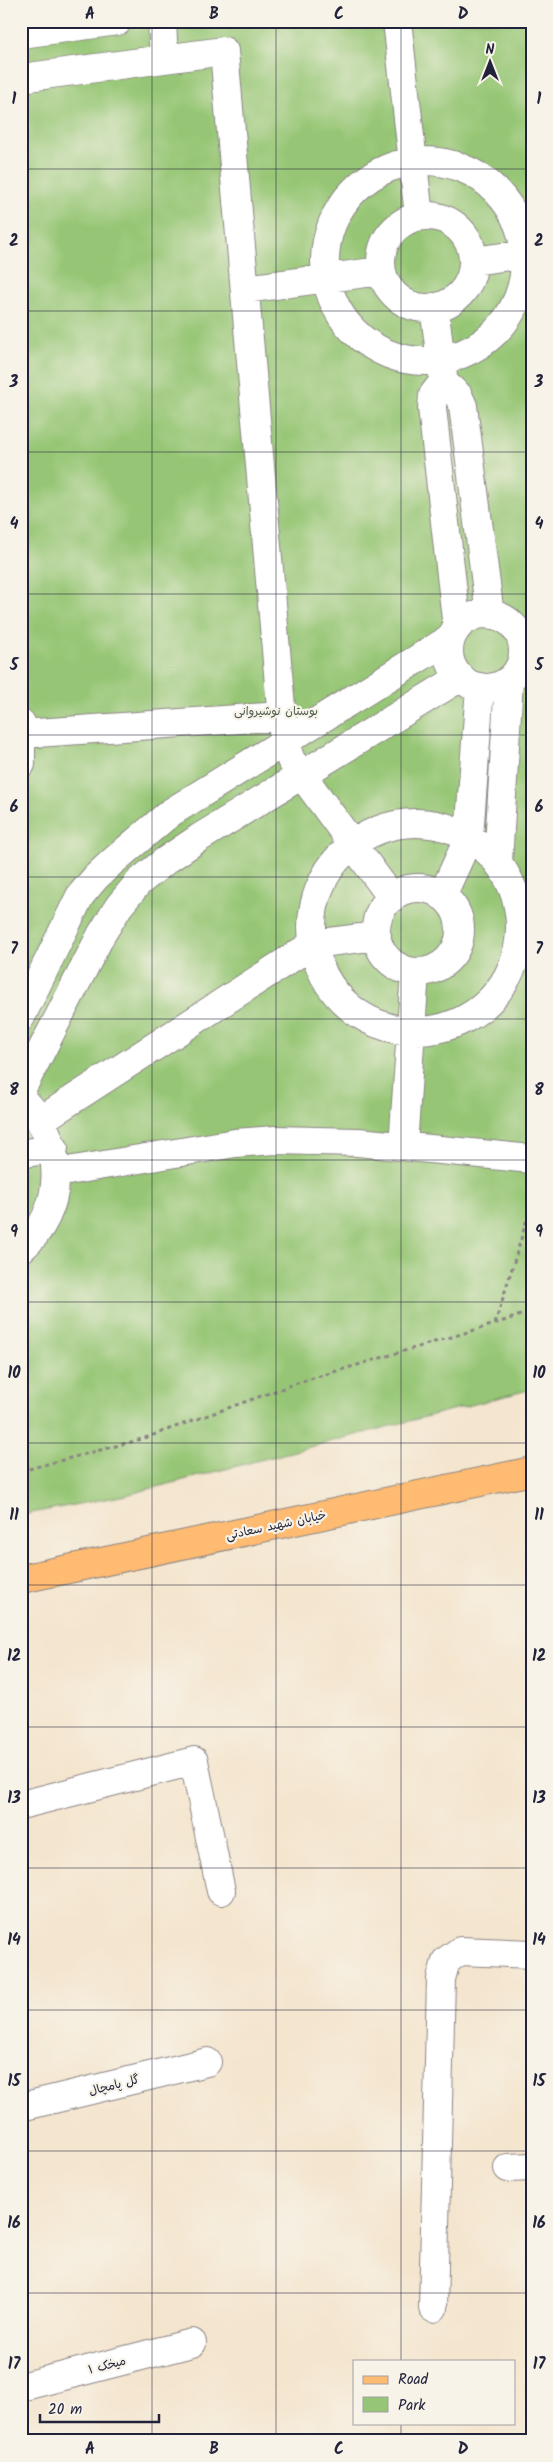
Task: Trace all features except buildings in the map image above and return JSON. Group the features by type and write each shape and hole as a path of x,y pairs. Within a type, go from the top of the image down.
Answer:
{"main road":[{"name":"خیابان شهید سعادتی","path":"21,1579 532,1471"}],"street":[{"path":"21,34 118,21"},
{"path":"162,21 164,59"},
{"path":"397,21 419,216"},
{"path":"21,78 224,51 283,729 291,760 392,898"},
{"path":"442,370 377,348 355,332 338,310 327,278 324,257 329,230 341,205 359,184 383,170 413,162 441,162 472,172 498,191 516,217 525,254 524,280 513,310 493,335 442,370 433,395 432,408 454,633 449,651 451,662 470,682 469,836 442,896"},
{"path":"419,216 437,216 452,222 463,232 470,246 473,260 471,276 464,290 452,300 434,307 423,308 408,304 395,296 386,284 381,271 380,255 385,240 394,228 407,219 419,216"},
{"path":"473,260 525,254"},
{"path":"245,290 381,271"},
{"path":"434,307 442,370 458,394 463,406 511,623 519,634 522,645 498,862"},
{"path":"21,1017 80,896 96,877 170,813 283,729 454,633 466,620 478,615 511,623"},
{"path":"21,1090 101,935 119,906 140,882 165,861 302,775 470,682 500,685 520,671"},
{"path":"21,722 21,764"},
{"path":"22,734 283,729"},
{"path":"410,823 441,825 469,836 498,862 511,880 520,909 522,971 473,1015 445,1028 411,1031 393,1029 368,1020 346,1005 329,985 317,961 313,944 313,909 321,884 334,862 352,844 380,829 410,823"},
{"path":"416,888 442,896 452,905 458,917 460,930 458,944 452,955 442,965 430,970 415,972 404,970 392,963 382,952 377,936 377,924 382,911 392,898 416,888"},
{"path":"41,1120 313,944 377,936"},
{"path":"403,1146 415,972"},
{"path":"21,1098 41,1120 55,1161 56,1181 49,1212 32,1240 21,1249"},
{"path":"21,1154 55,1161 252,1141 358,1142 532,1159"},
{"path":"21,1805 194,1760 221,1891"},
{"path":"433,2308 441,1979 446,1961 460,1951 532,1954"},
{"name":"گل پامچال","path":"21,2107 207,2062"},
{"name":"میخک ۱","path":"21,2387 192,2343"}],"path":[{"path":"495,1324 532,1203"},
{"path":"21,1471 142,1439 300,1382 495,1324 532,1311"}],"green space":[{"name":"بوستان نوشیروانی","path":"116,21 532,21 532,1389 126,1495 21,1515 21,33"}]}
